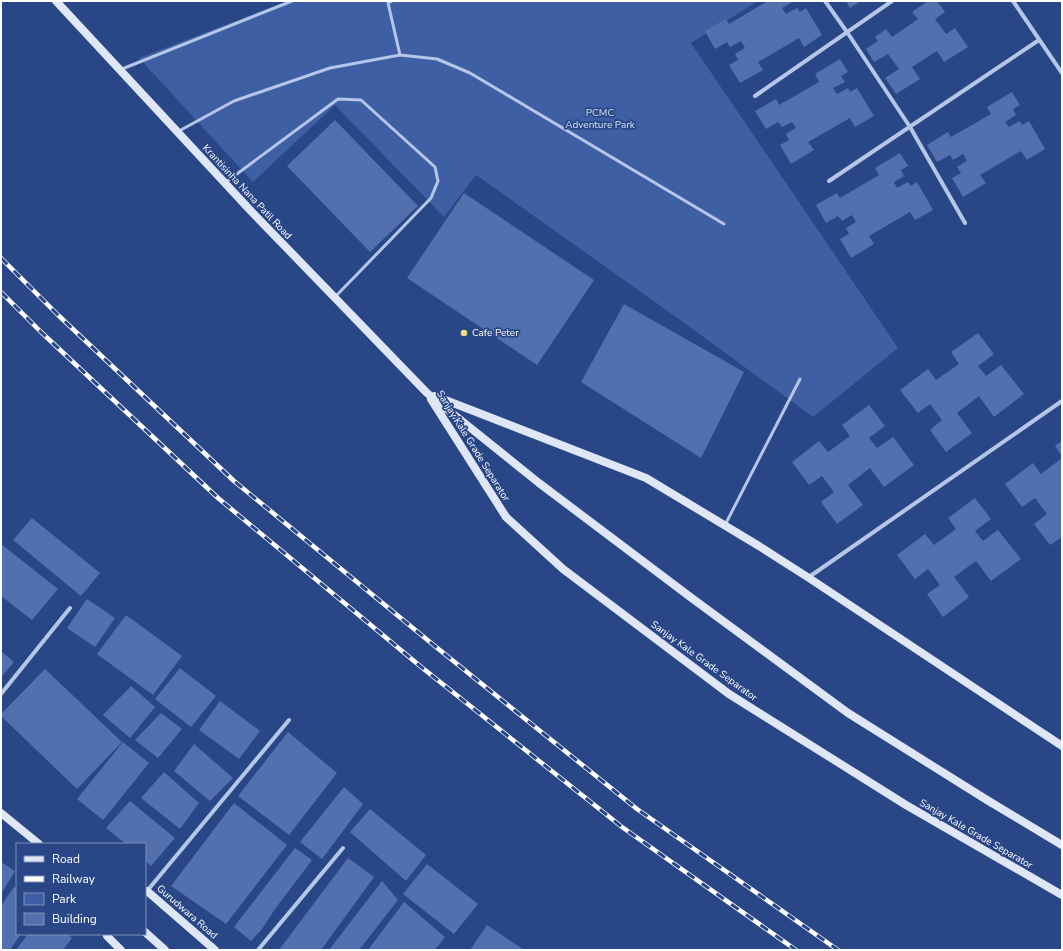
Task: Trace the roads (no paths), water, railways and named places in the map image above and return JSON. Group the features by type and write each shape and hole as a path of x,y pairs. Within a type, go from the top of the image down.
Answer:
{"main road":[{"name":"Krantisinha Nana Patil Road","path":"56,1 224,183 427,393"},
{"path":"427,393 646,478 725,525 809,578 1062,746"},
{"name":"Sanjay Kale Grade Separator","path":"427,393 539,483 692,599 848,713 1062,845"},
{"name":"Sanjay Kale Grade Separator","path":"427,393 506,517 562,569 729,694 906,805 1062,895"},
{"path":"1,813 38,843"},
{"name":"Gurudwara Road","path":"146,891 215,950"},
{"path":"146,933 165,950"},
{"path":"107,935 121,950"}],"street":[{"path":"825,1 848,32 910,127 965,223"},
{"path":"755,96 892,1"},
{"path":"1013,1 1062,73"},
{"path":"830,181 1039,40"},
{"path":"809,578 1062,401"},
{"path":"1,694 70,608"},
{"path":"146,891 289,720"},
{"path":"258,950 343,848"}],"lane":[{"path":"120,70 292,1"},
{"path":"392,1 388,3 400,54"},
{"path":"177,132 234,101 330,68 400,54 437,59 470,73 724,224"},
{"path":"224,183 338,99 361,100 435,167 438,180 431,198 335,298"},
{"path":"725,525 800,379"}],"railway":[{"path":"1,258 58,315 234,481 436,647 637,809 838,950"},
{"path":"1,292 41,332 218,498 420,666 622,827 796,950"}],"place":[{"name":"Cafe Peter","path":"464,333"}],"park label":[{"name":"PCMC Adventure Park","path":"600,118"}]}
